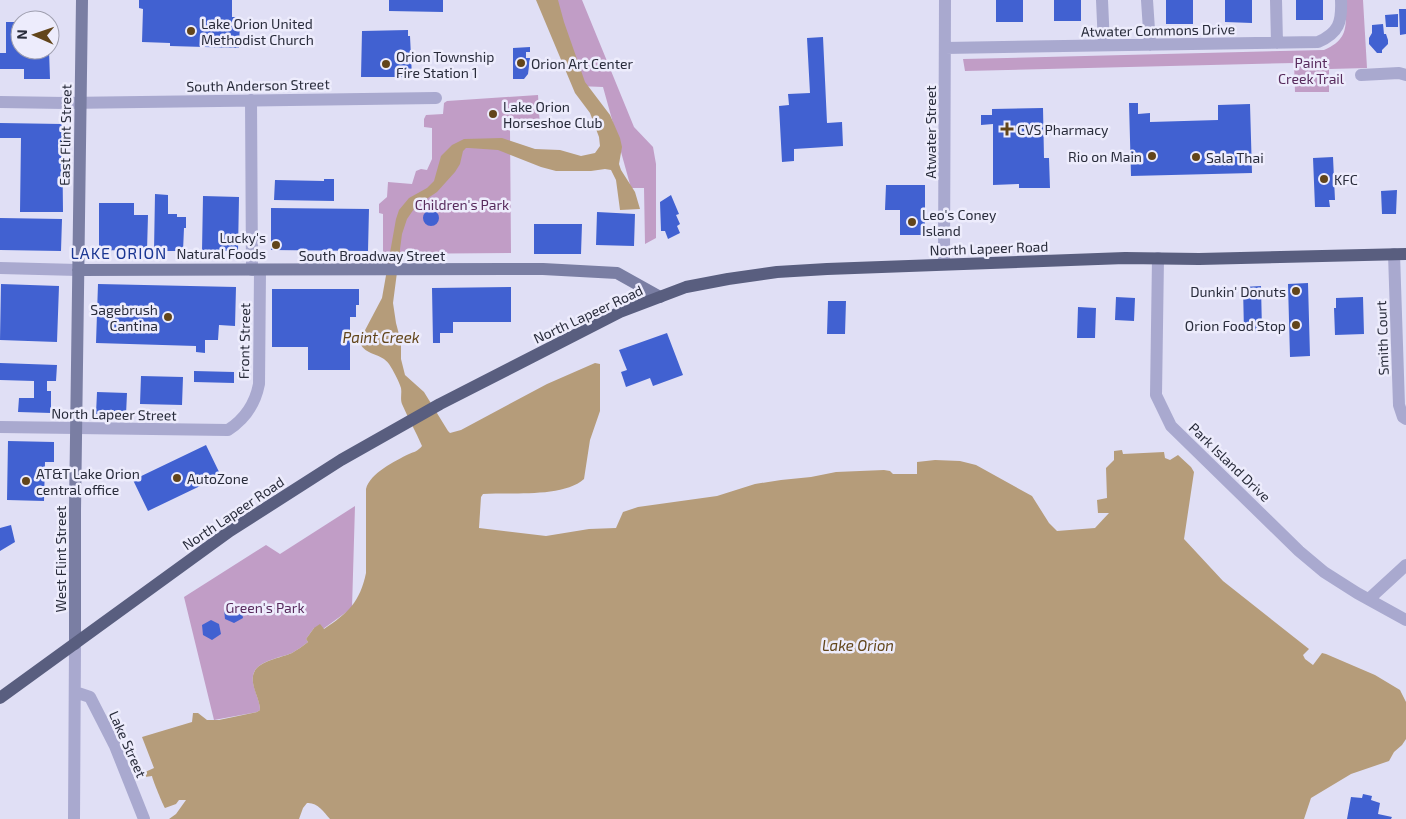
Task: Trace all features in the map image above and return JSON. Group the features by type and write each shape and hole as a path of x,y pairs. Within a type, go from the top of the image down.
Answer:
{"main road":[{"name":"East Flint Street","path":"78,270 82,0"},
{"name":"North Lapeer Road","path":"0,698 230,531 341,460 440,404 620,312 686,288 778,272 944,264 1400,254"},
{"name":"South Broadway Street","path":"78,270 542,269 617,273 660,297"},
{"name":"West Flint Street","path":"75,644 78,270"}],"street":[{"name":"Atwater Street","path":"944,264 945,0"},
{"path":"1102,0 1104,45"},
{"path":"1147,0 1150,45"},
{"path":"1276,0 1277,43"},
{"name":"Atwater Commons Drive","path":"945,48 1318,42 1332,36 1342,18 1341,0"},
{"path":"1362,75 1399,73 1406,75"},
{"name":"South Anderson Street","path":"0,102 81,103 436,98"},
{"name":"Front Street","path":"228,430 238,424 249,411 256,398 259,384 252,100"},
{"name":"Smith Court","path":"1400,254 1399,405 1403,417 1406,419"},
{"name":"Park Island Drive","path":"1158,258 1156,395 1171,426 1299,551 1324,572 1406,620"},
{"path":"0,268 78,270"},
{"name":"North Lapeer Street","path":"0,427 228,430"},
{"path":"1369,600 1406,565"},
{"name":"West Flint Street","path":"74,819 75,644"},
{"name":"Lake Street","path":"75,692 90,697 115,746 144,819"}],"green space":[{"path":"543,0 582,0 634,127 653,147 656,164 656,238 645,244 644,188 631,188 603,87 578,86"},
{"name":"Paint Creek Trail","path":"1345,0 1363,0 1367,68 1329,69 1329,92 1295,92 1294,63 965,71 963,59 1324,50 1338,41 1345,30"},
{"name":"Children's Park","path":"538,95 540,128 510,130 511,253 383,254 383,214 379,213 379,204 387,197 388,182 412,184 416,171 421,169 427,170 432,159 432,128 424,127 426,115 443,114 444,103 447,101"},
{"name":"Green's Park","path":"355,506 352,608 323,629 314,628 306,639 308,642 294,652 263,663 258,667 253,680 260,710 214,720 184,597 266,545 280,554"}],"water":[{"name":"Lake Orion","path":"536,0 558,0 585,82 610,115 620,138 622,147 619,164 635,192 640,209 620,210 616,180 611,170 556,171 498,150 466,148 455,172 437,192 416,206 407,219 402,234 393,303 401,342 401,359 405,375 424,392 450,433 461,430 547,384 595,363 600,364 600,411 590,440 584,479 575,485 550,492 483,494 481,497 479,528 546,536 589,529 616,528 623,512 638,507 717,496 755,484 836,472 884,470 890,471 893,474 917,474 917,462 935,460 960,461 976,465 1032,496 1049,523 1057,531 1095,528 1109,513 1098,513 1097,500 1107,498 1106,468 1114,460 1114,451 1122,450 1123,454 1164,452 1165,458 1170,460 1178,455 1194,472 1184,539 1223,581 1309,649 1303,655 1313,665 1322,653 1326,654 1375,675 1400,690 1406,702 1406,739 1394,752 1389,761 1351,774 1311,798 1304,819 330,819 317,806 307,803 299,819 169,819 176,814 186,800 179,800 176,804 165,808 152,776 145,777 142,775 154,768 142,737 192,722 193,713 198,713 207,720 219,720 260,710 253,684 253,676 258,667 263,663 292,653 308,642 306,639 314,628 320,624 324,629 340,618 352,606 360,592 366,573 366,489 368,483 384,468 422,446 402,404 401,388 391,366 386,360 367,351 361,345 363,334 382,298 399,210 409,198 427,188 434,181 441,156 452,145 464,139 502,138 535,149 560,150 581,156 595,153 600,146 599,137 590,113 575,93"}],"building":[{"name":"Lake Orion United Methodist Church","path":"139,0 232,0 232,17 238,17 238,20 240,20 239,48 170,46 170,43 142,42 143,9 139,8"},
{"path":"389,0 443,0 443,12 389,11"},
{"path":"996,0 1023,0 1023,22 996,22"},
{"path":"1054,0 1081,0 1081,21 1054,21"},
{"path":"1166,0 1193,0 1193,24 1166,24"},
{"path":"1225,0 1252,0 1252,23 1225,22"},
{"path":"1296,0 1323,0 1323,20 1296,20"},
{"path":"1399,9 1406,9 1406,34 1400,35"},
{"path":"1398,14 1398,27 1386,27 1385,15"},
{"path":"6,22 10,22 10,60 49,60 50,79 24,79 24,69 0,69 0,53 6,53"},
{"path":"1383,24 1388,44 1382,50 1382,53 1377,53 1369,44 1369,38 1372,33 1372,25"},
{"name":"Orion Township Fire Station 1","path":"408,30 412,77 361,77 362,31"},
{"path":"823,37 827,123 842,122 843,146 794,149 794,161 782,162 779,106 789,105 788,94 810,93 807,38"},
{"name":"Orion Art Center","path":"530,47 530,52 526,52 526,58 530,58 528,74 524,79 513,79 513,48"},
{"path":"1129,103 1138,103 1138,114 1150,113 1150,122 1218,120 1218,105 1250,104 1252,173 1131,176"},
{"name":"CVS Pharmacy","path":"1043,108 1044,158 1049,158 1050,188 1019,188 1019,184 993,185 993,124 981,125 981,115 992,115 992,109"},
{"path":"0,123 62,124 63,212 20,212 21,138 0,138"},
{"name":"KFC","path":"1333,157 1335,200 1329,200 1330,207 1315,207 1313,158"},
{"path":"324,179 334,179 334,201 274,200 275,180 324,181"},
{"name":"Leo's Coney Island","path":"886,185 925,185 925,235 900,235 900,210 885,210"},
{"path":"1397,190 1396,214 1382,214 1381,191"},
{"path":"155,194 168,195 168,214 186,217 183,251 154,251"},
{"path":"671,195 679,214 676,215 680,224 677,226 680,233 668,239 665,231 661,231 660,202"},
{"path":"203,196 239,197 238,251 202,251"},
{"path":"99,203 134,203 134,215 148,215 147,251 99,250"},
{"path":"271,208 369,209 368,251 271,250"},
{"path":"431,210 437,212 439,218 437,224 431,226 425,224 423,218 425,212"},
{"path":"597,212 635,214 634,246 596,245"},
{"path":"0,218 62,219 61,251 0,250"},
{"path":"534,224 582,224 581,254 534,254"},
{"path":"1308,283 1310,356 1290,357 1288,284"},
{"path":"1,284 59,286 57,342 0,340"},
{"path":"98,284 236,287 235,326 219,325 218,340 205,340 205,353 196,352 196,346 96,343"},
{"path":"1261,286 1262,331 1244,332 1243,287"},
{"path":"511,287 511,322 453,322 453,333 440,333 440,343 433,343 432,288"},
{"path":"272,289 359,289 359,305 356,305 356,317 350,317 350,370 308,370 308,347 272,347"},
{"path":"1116,297 1135,298 1134,321 1115,320"},
{"path":"1363,297 1364,334 1335,335 1334,308 1336,308 1336,298"},
{"path":"828,301 846,301 845,334 827,334"},
{"path":"1078,307 1096,308 1095,338 1077,338"},
{"path":"667,333 683,375 653,386 650,378 626,387 621,372 627,370 619,350"},
{"path":"0,363 57,365 56,381 47,381 47,391 51,391 51,413 18,412 19,398 34,398 34,381 0,380"},
{"path":"194,371 234,372 234,383 194,382"},
{"path":"141,376 183,377 182,405 140,404"},
{"path":"97,392 127,393 126,415 96,414"},
{"name":"AT&T Lake Orion central office","path":"8,441 54,442 54,462 45,462 44,501 7,500"},
{"name":"AutoZone","path":"206,445 221,476 148,511 133,480"},
{"path":"11,525 15,542 0,551 0,528"},
{"path":"233,603 241,607 243,618 234,623 225,619 224,609"},
{"path":"211,620 219,624 221,634 212,640 203,635 202,625"},
{"path":"1363,794 1372,796 1371,800 1380,803 1378,814 1392,817 1391,819 1347,819 1351,797 1362,798"}],"place":[{"name":"Lake Orion United Methodist Church","path":"191,31"},
{"name":"Orion Art Center","path":"521,63"},
{"name":"Orion Township Fire Station 1","path":"386,64"},
{"name":"Lake Orion Horseshoe Club","path":"493,114"},
{"name":"CVS Pharmacy","path":"1007,129"},
{"name":"Rio on Main","path":"1152,156"},
{"name":"Sala Thai","path":"1196,157"},
{"name":"KFC","path":"1324,179"},
{"name":"Leo's Coney Island","path":"912,222"},
{"name":"Lucky's Natural Foods","path":"276,245"},
{"name":"Dunkin' Donuts","path":"1296,291"},
{"name":"Sagebrush Cantina","path":"168,317"},
{"name":"Orion Food Stop","path":"1296,325"},
{"name":"AutoZone","path":"177,478"},
{"name":"AT&T Lake Orion central office","path":"26,481"}],"district":[{"name":"LAKE ORION","path":"119,252"}],"water label":[{"name":"Paint Creek","path":"381,337"}]}
